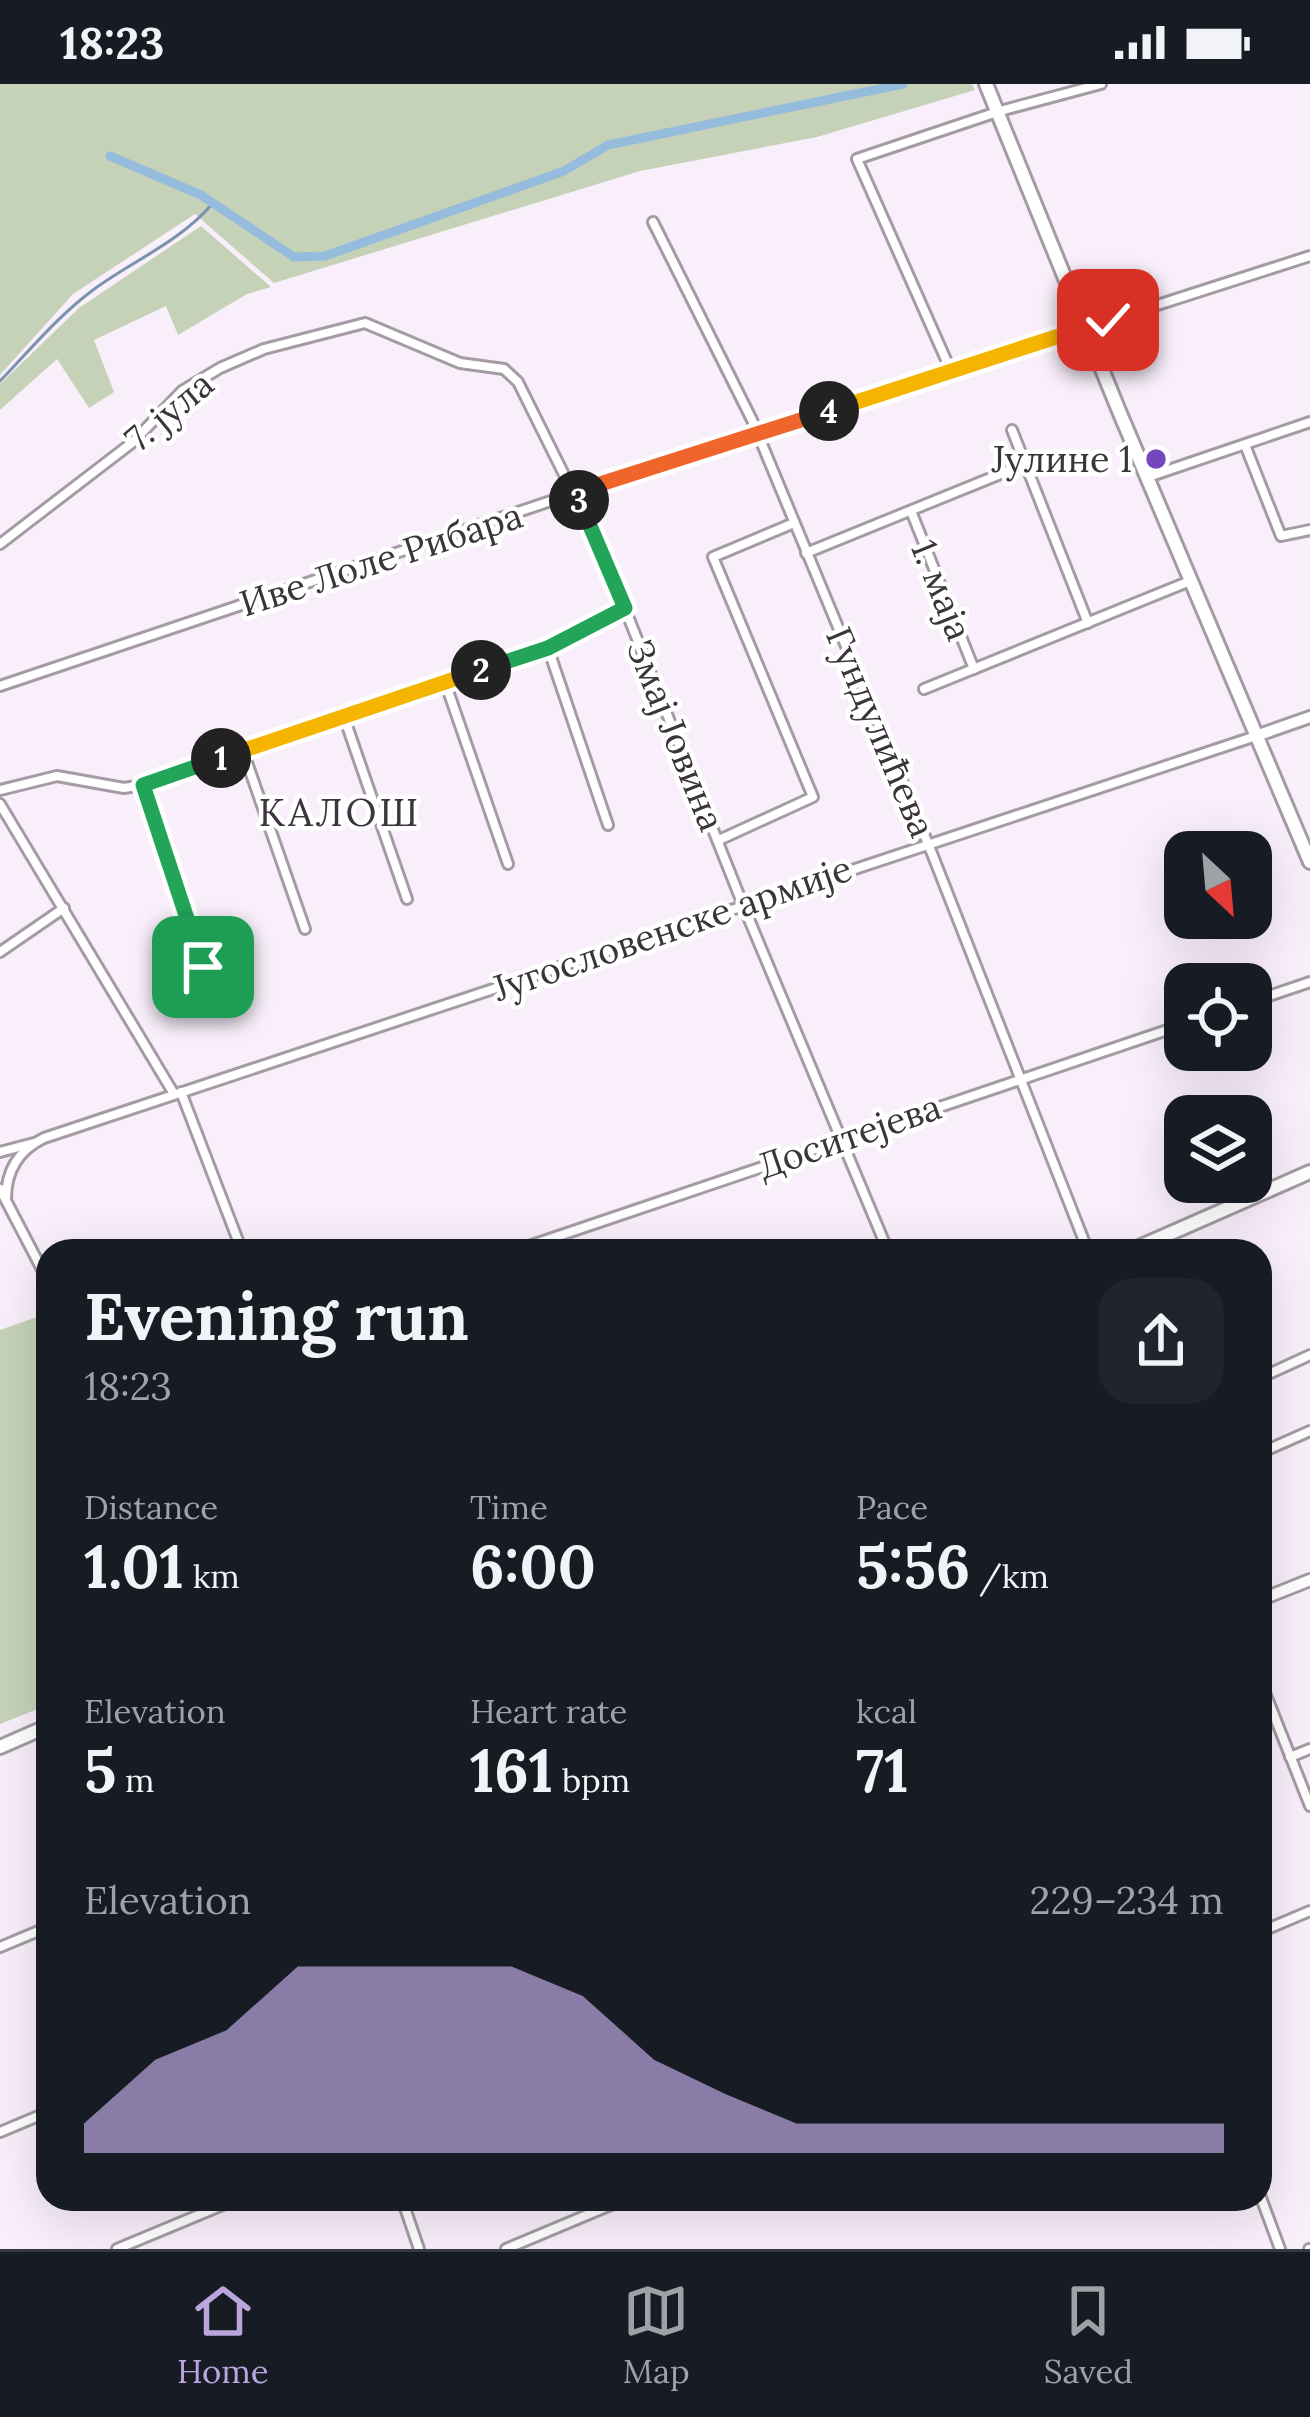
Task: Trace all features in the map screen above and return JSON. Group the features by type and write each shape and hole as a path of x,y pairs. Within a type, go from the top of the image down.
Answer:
{"main road":[{"path":"986,84 1310,862"},
{"path":"1157,1239 1310,1172"},
{"path":"0,1747 36,1731"}],"street":[{"path":"951,371 857,159 1000,111 1101,84"},
{"name":"Гундулићева","path":"653,222 735,382 927,842 1083,1239"},
{"name":"Иве Лоле Рибара","path":"0,686 1310,256"},
{"name":"Змај Јовина","path":"360,322 460,362 508,371 518,382 625,608 883,1239"},
{"name":"7. јула","path":"0,544 134,442 191,385 264,349 360,322"},
{"path":"1147,478 1310,422"},
{"path":"1012,430 1088,623"},
{"path":"1245,445 1281,536 1310,530"},
{"path":"806,553 1024,464"},
{"name":"1. маја","path":"911,511 974,669"},
{"path":"719,840 813,797 713,556 794,523"},
{"path":"924,689 1190,581"},
{"path":"0,790 57,776 124,788 143,785 548,648 625,608"},
{"path":"548,648 608,825"},
{"path":"445,682 508,864"},
{"path":"344,717 407,899"},
{"name":"Југословенске армије","path":"0,1153 1310,717"},
{"path":"243,751 305,929"},
{"path":"143,785 203,967"},
{"path":"0,804 178,1093 237,1239"},
{"path":"0,952 64,908"},
{"path":"1272,994 1310,982"},
{"name":"Доситејева","path":"549,1239 1164,1031"},
{"path":"35,1143 20,1155 3,1194 36,1260"},
{"path":"1272,1372 1310,1354"},
{"path":"1272,1448 1310,1431"},
{"path":"1272,1595 1310,1580"},
{"path":"1272,1711 1310,1806"},
{"path":"1290,1757 1310,1749"},
{"path":"1272,1927 1310,1911"},
{"path":"0,1947 36,1932"},
{"path":"0,2132 36,2117"},
{"path":"117,2249 208,2211"},
{"path":"406,2211 418,2249"},
{"path":"506,2249 596,2211"},
{"path":"1266,2211 1280,2249"}],"green space":[{"path":"0,84 972,84 975,90 817,137 640,171 274,283 195,214 73,294 0,375"},
{"path":"201,226 271,287 247,294 178,335 166,306 94,340 114,392 89,408 57,359 0,410 0,384 79,308"},
{"path":"36,1317 36,1710 0,1724 0,1330"}],"waterway":[{"path":"110,156 201,195 294,257 325,256 564,171 608,145 903,84"},
{"path":"0,381 80,300 171,240 213,203"}],"place":[{"name":"Јулине 1","path":"1156,459"}],"district":[{"name":"КАЛОШ","path":"340,812"}],"route":[{"path":"203,967 143,785 548,648 625,608 575,494 1108,320"}]}
